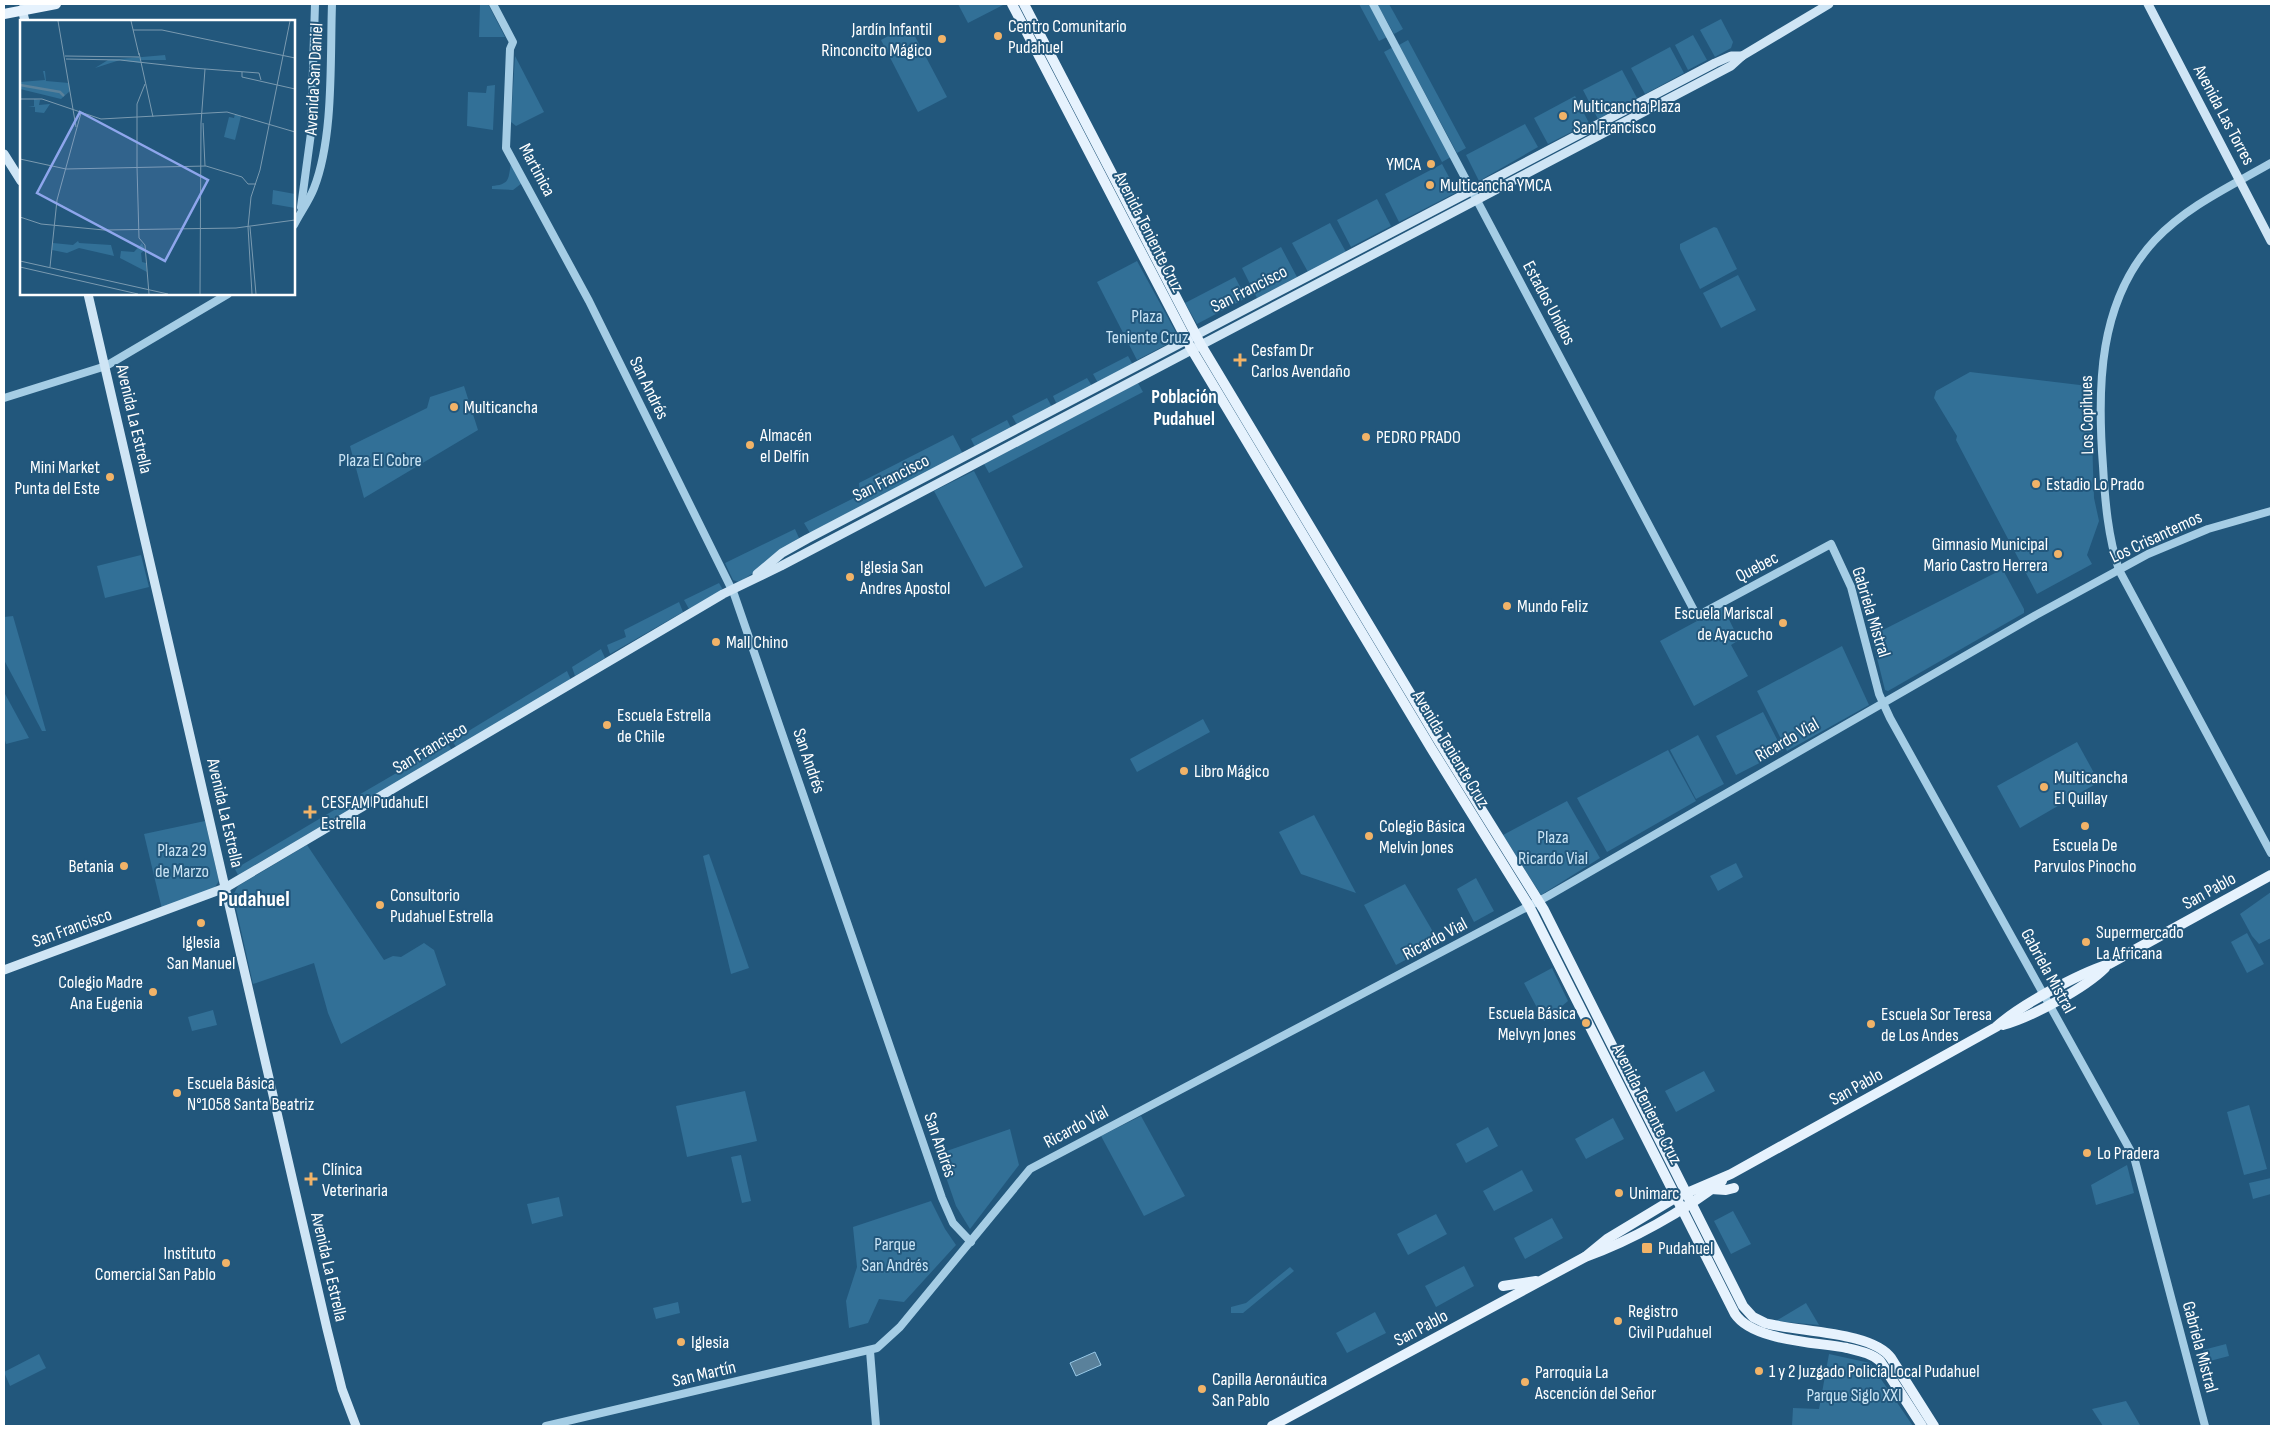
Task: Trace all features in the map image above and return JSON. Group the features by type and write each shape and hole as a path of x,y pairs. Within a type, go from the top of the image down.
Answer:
{"main road":[{"path":"4,14 56,4"},
{"name":"Avenida Teniente Cruz","path":"1012,4 1196,347 1440,743 1534,904 1680,1195 1681,1208 1737,1317 1757,1332 1785,1332 1845,1337 1881,1348 1890,1358 1934,1426"},
{"name":"Avenida Teniente Cruz","path":"1024,4 1191,338"},
{"name":"San Francisco","path":"4,970 225,888 732,589 781,566 1731,66 1742,56 1829,4"},
{"name":"Avenida Las Torres","path":"2148,4 2271,241"},
{"path":"22,10 25,20"},
{"name":"San Francisco","path":"751,579 789,549 1715,63 1731,56 1742,56"},
{"path":"4,154 20,179"},
{"name":"Avenida La Estrella","path":"88,295 331,1346 342,1389 356,1426"},
{"name":"San Pablo","path":"1585,1257 1607,1239 1680,1195 1731,1174 1996,1027 2014,1013 2047,1000 2082,975 2109,964 2271,875"},
{"name":"San Pablo","path":"1272,1426 1286,1422 1542,1280 1585,1257 1612,1246 1681,1208 1731,1174"},
{"path":"1711,1189 1726,1190 1734,1188"},
{"name":"Avenida Teniente Cruz","path":"1680,1195 1690,1202 1746,1310 1759,1321 1785,1332 1874,1356 1880,1361 1922,1426"},
{"path":"1503,1286 1542,1280"}],"street":[{"name":"Avenida San Daniel","path":"300,211 311,133 315,4"},
{"name":"Avenida San Daniel","path":"295,223 314,189 326,142 332,4"},
{"name":"Martinica","path":"493,4 513,42 510,49 506,148 589,300"},
{"name":"Estados Unidos","path":"1374,4 1697,616"},
{"name":"Los Copihues","path":"2271,163 2188,211 2150,245 2128,278 2109,327 2100,381 2100,433 2106,508 2113,551 2119,570 2271,853"},
{"path":"4,398 106,366 226,295"},
{"name":"San Andrés","path":"589,300 732,589 942,1198 953,1222 970,1242"},
{"name":"Los Crisantemos","path":"2059,602 2191,535 2233,520 2271,511"},
{"name":"Quebec","path":"1697,616 1831,544"},
{"name":"Gabriela Mistral","path":"1831,544 1851,587 1882,702 2134,1157 2205,1426"},
{"name":"Ricardo Vial","path":"870,1351 882,1344 898,1330 1030,1169 1534,904 1882,702 2059,602"},
{"path":"870,1351 876,1426"},
{"name":"San Martín","path":"546,1426 870,1351"}],"green space":[{"path":"480,4 488,4 505,37 479,37"},
{"path":"958,4 1005,4 968,23"},
{"path":"1359,4 1369,4 1387,37 1379,41"},
{"path":"1377,4 1389,4 1403,29 1394,34"},
{"path":"1721,19 1733,42 1731,48 1715,57 1700,30"},
{"path":"909,25 947,97 918,112 881,40"},
{"path":"1693,35 1707,60 1688,70 1675,45"},
{"path":"1408,40 1466,148 1457,153 1399,45"},
{"path":"1393,47 1451,157 1442,162 1384,52"},
{"path":"1670,47 1684,73 1645,94 1631,68"},
{"path":"515,56 544,112 516,126 511,122"},
{"path":"1622,70 1637,98 1598,119 1583,90"},
{"path":"495,85 493,130 467,126 468,92 486,93 487,86"},
{"path":"1575,96 1589,123 1548,144 1534,118"},
{"path":"1525,124 1538,147 1479,181 1466,155"},
{"path":"511,163 522,183 513,190 492,189 492,186 502,184 507,180"},
{"path":"1442,164 1457,192 1399,222 1385,194"},
{"path":"1377,199 1391,226 1351,247 1337,220"},
{"path":"1330,223 1346,252 1308,272 1292,243"},
{"path":"1714,227 1717,228 1737,269 1700,289 1680,249 1680,244"},
{"path":"1281,247 1297,277 1257,298 1242,268"},
{"name":"Plaza Teniente Cruz","path":"1137,261 1179,338 1137,360 1097,282"},
{"path":"1738,275 1756,310 1721,328 1703,293"},
{"path":"1235,277 1246,298 1197,324 1185,303"},
{"path":"1128,356 1133,365 1098,383 1093,374"},
{"name":"Estadio Lo Prado","path":"1970,372 2088,386 2091,390 2094,498 2099,521 2087,555 2092,564 2037,594 1956,440 1957,436 1934,398 1936,391"},
{"path":"1087,378 1092,386 1057,405 1053,396"},
{"path":"1138,383 1143,392 989,473 984,464"},
{"name":"Plaza El Cobre","path":"464,386 478,430 364,498 350,446 427,408 430,397"},
{"path":"1047,398 1052,407 1017,425 1012,416"},
{"path":"1007,420 1011,428 975,447 971,439"},
{"path":"953,435 963,454 810,533 804,523 860,495 859,483"},
{"path":"974,471 1023,567 985,587 934,491"},
{"path":"795,529 799,538 747,577 739,582 733,580 725,563"},
{"path":"141,555 149,587 105,598 97,566"},
{"path":"2003,570 2024,609 2024,613 1888,691 1885,690 1872,638 1873,635"},
{"path":"719,583 723,590 689,609 684,600"},
{"path":"679,602 683,612 610,654 607,645 626,637 624,630"},
{"path":"1723,607 1739,640 1731,645 1748,676 1694,706 1660,641"},
{"path":"13,616 46,731 42,731 4,660 4,617"},
{"path":"1842,646 1869,705 1787,751 1757,691"},
{"path":"601,649 605,658 575,676 572,667"},
{"path":"567,671 571,680 457,748 452,741"},
{"path":"4,692 29,738 6,744 4,737"},
{"path":"1763,712 1783,751 1736,775 1716,736"},
{"path":"1203,719 1210,732 1137,772 1130,759"},
{"path":"1698,735 1724,784 1696,799 1670,750"},
{"path":"2077,742 2099,782 2020,828 1997,786"},
{"path":"448,743 452,751 362,805 357,796"},
{"path":"1668,750 1696,801 1607,852 1577,798"},
{"path":"351,800 354,807 238,875 235,869"},
{"name":"Plaza Ricardo Vial","path":"1567,801 1600,858 1541,895 1503,835"},
{"path":"1314,815 1356,893 1301,874 1279,832"},
{"name":"Plaza 29 de Marzo","path":"205,821 219,881 213,890 162,909 144,834"},
{"path":"307,845 384,960 393,956 401,957 424,943 434,950 446,985 341,1044 328,1013 314,963 253,984 233,895 238,886"},
{"path":"709,854 749,968 731,974 703,856"},
{"path":"1736,863 1743,877 1718,891 1710,876"},
{"path":"1476,878 1494,911 1474,922 1457,889"},
{"path":"1405,884 1439,942 1396,965 1364,905"},
{"path":"2271,892 2271,938 2259,944 2252,936 2240,914"},
{"path":"2247,933 2264,964 2247,973 2231,942"},
{"path":"1552,968 1568,1001 1544,1021 1524,983"},
{"path":"213,1010 217,1025 192,1031 188,1017"},
{"path":"1704,1071 1715,1091 1676,1112 1665,1091"},
{"path":"745,1091 757,1141 687,1157 676,1106"},
{"path":"2249,1105 2267,1169 2244,1175 2227,1112"},
{"path":"1141,1116 1185,1196 1144,1216 1101,1136"},
{"path":"1613,1118 1624,1139 1586,1159 1575,1139"},
{"path":"1488,1127 1498,1146 1466,1163 1456,1144"},
{"path":"1010,1129 1019,1165 970,1229 956,1206 938,1154"},
{"path":"741,1155 751,1201 742,1203 731,1157"},
{"path":"2127,1165 2134,1193 2096,1205 2091,1185"},
{"path":"1522,1170 1533,1191 1494,1211 1483,1191"},
{"path":"2271,1178 2271,1194 2253,1199 2249,1183"},
{"path":"559,1197 563,1216 532,1224 527,1204"},
{"name":"Parque San Andrés","path":"931,1201 945,1229 956,1245 904,1302 879,1299 868,1323 849,1328 846,1301 857,1267 853,1227"},
{"path":"1733,1211 1751,1244 1731,1254 1714,1221"},
{"path":"1436,1214 1447,1234 1408,1255 1397,1234"},
{"path":"1552,1218 1563,1238 1525,1259 1514,1238"},
{"path":"1464,1266 1474,1286 1436,1307 1425,1286"},
{"path":"1290,1267 1294,1271 1243,1313 1231,1313 1231,1307 1246,1303"},
{"path":"678,1302 680,1313 656,1319 653,1308"},
{"path":"1806,1303 1819,1325 1776,1321"},
{"path":"1375,1312 1386,1333 1347,1353 1336,1333"},
{"path":"2226,1344 2229,1356 2206,1362 2203,1350"},
{"path":"39,1354 46,1368 10,1386 4,1372"},
{"name":"Parque Siglo XXI","path":"1829,1354 1870,1363 1913,1426 1792,1426 1793,1408 1819,1409"},
{"path":"2126,1401 2140,1425 2103,1426 2092,1409"}],"shaded area":[{"path":"1095,1352 1101,1365 1076,1376 1070,1363"}],"place":[{"name":"Centro Comunitario Pudahuel","path":"998,36"},
{"name":"Jardín Infantil Rinconcito Mágico","path":"942,39"},
{"name":"Multicancha Plaza San Francisco","path":"1563,116"},
{"name":"YMCA","path":"1431,164"},
{"name":"Multicancha YMCA","path":"1430,185"},
{"name":"Cesfam Dr Carlos Avendaño","path":"1240,360"},
{"name":"Multicancha","path":"454,407"},
{"name":"PEDRO PRADO","path":"1366,437"},
{"name":"Almacén el Delfín","path":"750,445"},
{"name":"Mini Market Punta del Este","path":"110,477"},
{"name":"Estadio Lo Prado","path":"2036,484"},
{"name":"Gimnasio Municipal Mario Castro Herrera","path":"2058,554"},
{"name":"Iglesia San Andres Apostol","path":"850,577"},
{"name":"Mundo Feliz","path":"1507,606"},
{"name":"Escuela Mariscal de Ayacucho","path":"1783,623"},
{"name":"Mall Chino","path":"716,642"},
{"name":"Escuela Estrella de Chile","path":"607,725"},
{"name":"Libro Mágico","path":"1184,771"},
{"name":"Multicancha El Quillay","path":"2044,787"},
{"name":"CESFAM PudahuEl Estrella","path":"310,812"},
{"name":"Escuela De Parvulos Pinocho","path":"2085,826"},
{"name":"Colegio Básica Melvin Jones","path":"1369,836"},
{"name":"Betania","path":"124,866"},
{"name":"Consultorio Pudahuel Estrella","path":"380,905"},
{"name":"Iglesia San Manuel","path":"201,923"},
{"name":"Supermercado La Africana","path":"2086,942"},
{"name":"Colegio Madre Ana Eugenia","path":"153,992"},
{"name":"Escuela Básica Melvyn Jones","path":"1586,1023"},
{"name":"Escuela Sor Teresa de Los Andes","path":"1871,1024"},
{"name":"Escuela Básica N°1058 Santa Beatriz","path":"177,1093"},
{"name":"Lo Pradera","path":"2087,1153"},
{"name":"Clínica Veterinaria","path":"311,1179"},
{"name":"Unimarc","path":"1619,1193"},
{"name":"Pudahuel","path":"1647,1248"},
{"name":"Instituto Comercial San Pablo","path":"226,1263"},
{"name":"Registro Civil Pudahuel","path":"1618,1321"},
{"name":"Iglesia","path":"681,1342"},
{"name":"1 y 2 Juzgado Policía Local Pudahuel","path":"1759,1371"},
{"name":"Parroquia La Ascención del Señor","path":"1525,1382"},
{"name":"Capilla Aeronáutica San Pablo","path":"1202,1389"}],"district":[{"name":"Población Pudahuel","path":"1184,408"},
{"name":"Pudahuel","path":"254,899"}]}
